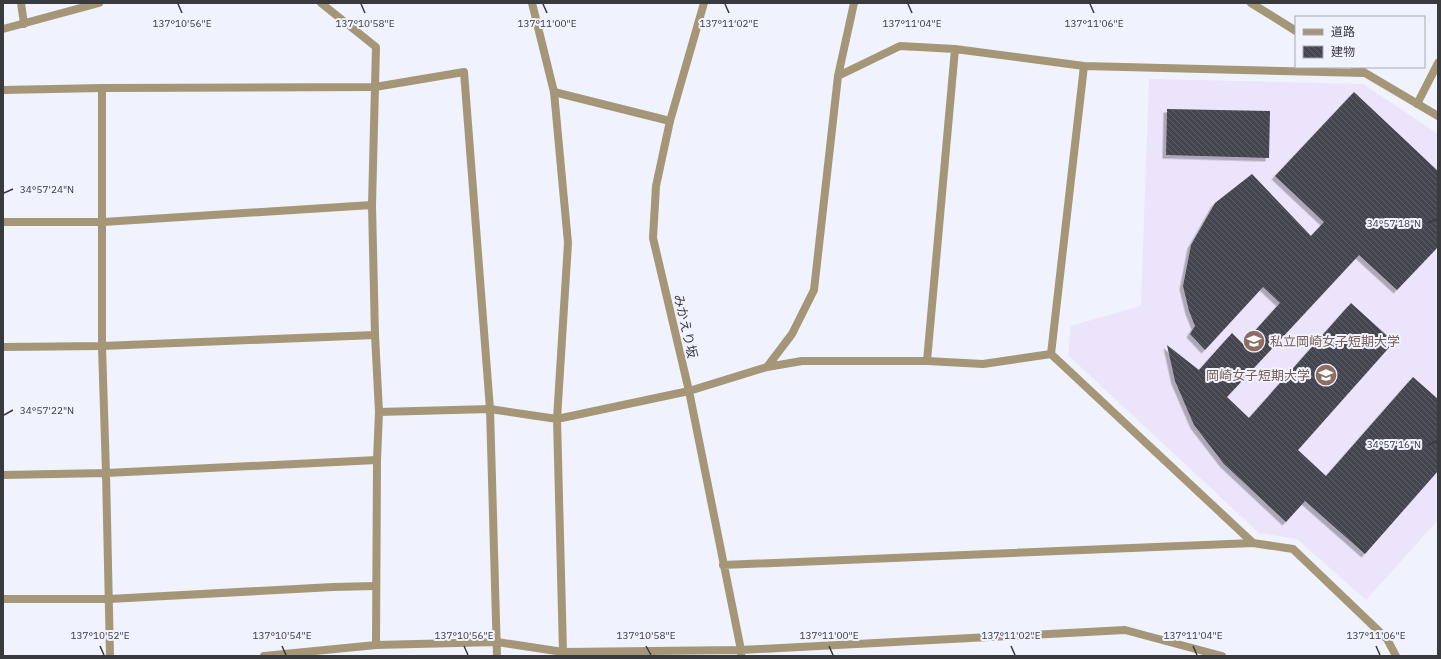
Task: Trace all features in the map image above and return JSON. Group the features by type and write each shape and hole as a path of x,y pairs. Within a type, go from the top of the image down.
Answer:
{"street":[{"path":"21,3 24,24"},
{"path":"3,29 99,3"},
{"path":"321,3 376,47 372,205 375,335 379,412 377,460 376,645"},
{"path":"532,3 554,92 568,243 557,419 563,652"},
{"name":"みかえり坂","path":"704,3 670,121 656,186 653,238 689,391 741,653"},
{"path":"767,367 792,334 814,290 838,76 854,3"},
{"path":"1251,3 1295,30"},
{"path":"838,76 900,46 956,49 1084,66 1365,73"},
{"path":"927,361 956,49"},
{"path":"1417,104 1438,64"},
{"path":"1051,354 1084,66"},
{"path":"1357,68 1438,116"},
{"path":"3,90 102,88 375,87 464,72 490,409 497,656"},
{"path":"102,88 102,346 110,656"},
{"path":"554,92 670,121"},
{"path":"3,222 103,222 372,205"},
{"path":"3,347 102,346 375,335"},
{"path":"379,412 490,409 557,419 689,391 767,367 802,361 927,361 983,364 1051,354"},
{"path":"1051,354 1253,543"},
{"path":"3,475 106,473 377,460"},
{"path":"723,566 1253,543 1293,549 1387,639 1396,656"},
{"path":"3,599 109,599 376,586"},
{"path":"264,656 376,645 497,642 563,652 741,653 1125,630 1222,656"}],"shaded area":[{"name":"私立岡崎女子短期大学","path":"1149,79 1363,84 1438,134 1438,520 1366,600 1297,539 1259,533 1068,355 1071,326 1141,306"}],"building":[{"path":"1354,92 1438,171 1438,247 1397,290 1359,255 1227,397 1249,418 1351,303 1394,342 1298,450 1326,476 1413,377 1438,399 1438,471 1365,554 1305,501 1286,522 1224,464 1194,425 1175,381 1167,345 1199,370 1232,333 1243,344 1280,303 1263,287 1205,350 1190,334 1195,326 1189,311 1183,286 1191,245 1215,203 1252,174 1311,236 1324,222 1275,176"},
{"path":"1167,109 1270,111 1269,158 1166,155"}],"place":[{"name":"私立岡崎女子短期大学","path":"1254,341"},
{"name":"岡崎女子短期大学","path":"1326,375"}]}
